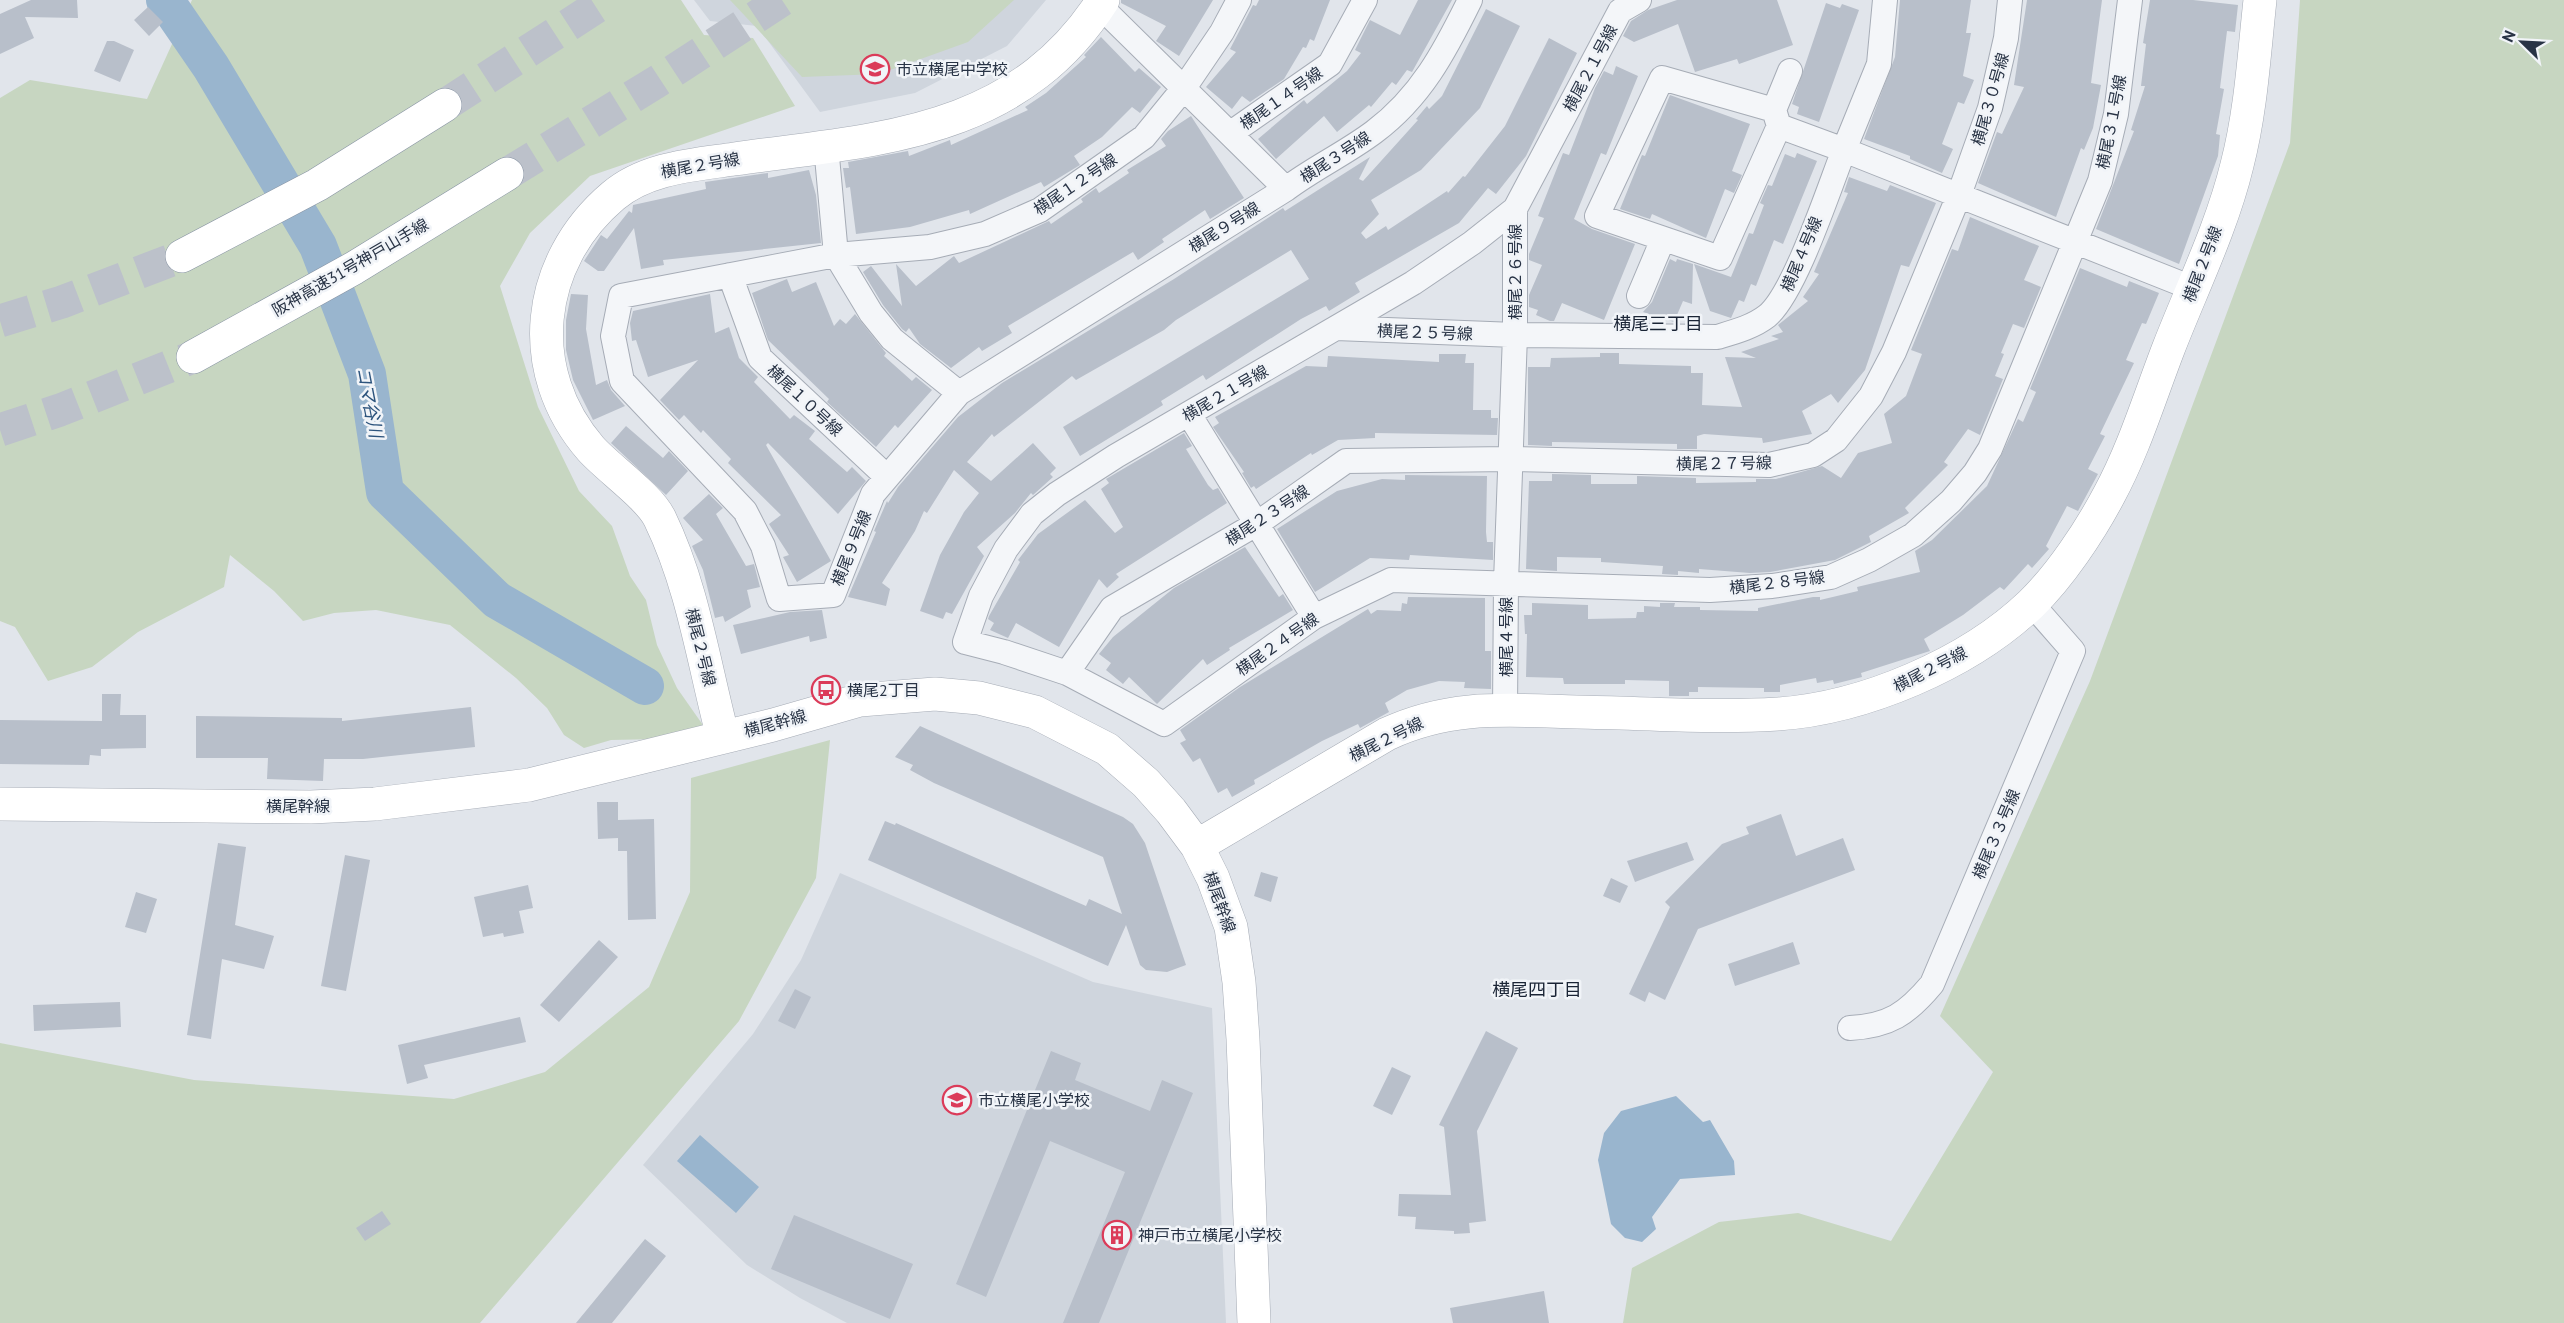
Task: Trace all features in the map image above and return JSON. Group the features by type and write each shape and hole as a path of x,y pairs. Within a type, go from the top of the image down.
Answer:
{"main road":[{"name":"横尾２号線","path":"1197,846 1387,734 1414,722 1448,713 1505,710 1708,716 1780,713 1826,707 1892,689 1970,649 2031,603 2075,549 2121,471 2192,288 2236,170 2249,109 2260,0"},
{"name":"横尾２号線","path":"723,737 683,575 658,515 593,451 566,414 548,362 546,331 549,299 563,257 574,237 615,194 652,173 688,165 903,135 983,108 1008,94 1060,52 1102,3"},
{"path":"182,256 317,185 445,105"},
{"name":"阪神高速31号神戸山手線","path":"193,357 354,268 507,174"},
{"name":"横尾幹線","path":"0,804 311,807 375,804 529,785 860,700 935,694 979,698 1035,712 1107,749 1146,783 1171,811 1197,846 1213,878 1231,927 1237,962 1243,1039 1254,1323"}],"street":[{"name":"横尾１２号線","path":"836,255 930,247 985,234 1040,210 1144,137 1184,88 1222,32 1239,0"},
{"name":"横尾１４号線","path":"1231,133 1330,64 1365,0"},
{"name":"横尾３号線","path":"1102,3 1286,189 1374,132 1411,99 1431,75 1470,0"},
{"name":"横尾２１号線","path":"1164,724 1067,673 965,642 981,596 1006,549 1032,514 1057,494 1116,456 1413,283 1472,243 1515,209 1620,11 1639,0"},
{"name":"横尾４号線","path":"1505,710 1506,582 1515,336 1717,337 1742,330 1767,316 1788,289 1880,64 1885,0"},
{"name":"横尾３０号線","path":"1959,195 1990,108 2006,38 2010,0"},
{"name":"横尾３１号線","path":"2076,240 2100,181 2116,114 2130,0"},
{"path":"1790,71 1777,118 1720,258 1597,216 1662,78 1777,118 1844,150 2076,240 2192,288"},
{"path":"826,146 836,255 871,313 892,339 959,393"},
{"name":"横尾９号線","path":"836,255 621,296 613,336 622,381 745,511 763,546 779,599 833,595 873,494 959,393 1286,189"},
{"name":"横尾２７号線","path":"1510,459 1769,465 1813,455 1836,440 1871,396 1894,352 1959,195"},
{"name":"横尾２６号線","path":"1515,209 1515,336"},
{"path":"1639,296 1663,239"},
{"name":"横尾２８号線","path":"1506,582 1710,590 1772,586 1831,577 1869,560 1913,535 1951,501 1975,473 1990,449 2076,240"},
{"name":"横尾１０号線","path":"730,275 760,358 887,477"},
{"name":"横尾２５号線","path":"1336,328 1515,336"},
{"path":"1189,414 1314,617"},
{"name":"横尾２３号線","path":"1067,673 1112,609 1258,523 1346,462 1510,459"},
{"name":"横尾２４号線","path":"1164,724 1314,617 1391,580 1506,582"},
{"name":"横尾３３号線","path":"1850,1028 1875,1027 1911,1009 1932,984 2032,750 2073,651 2031,603"}],"shaded area":[{"name":"市立横尾中学校","path":"694,0 1046,0 1007,46 915,93 820,112 757,26 710,21"},
{"name":"市立横尾小学校","path":"840,873 1093,982 1212,1008 1226,1323 847,1323 800,1298 747,1265 643,1165 753,1034 801,960"}],"green space":[{"path":"192,0 681,0 704,35 753,38 795,106 590,176 530,233 500,286 538,407 579,491 612,526 630,576 646,600 657,645 677,688 705,728 659,739 611,740 584,748 564,735 547,708 516,678 450,625 376,610 334,613 303,621 274,591 230,555 224,587 138,632 92,667 48,681 15,627 0,621 0,98 30,80 147,99"},
{"name":"市立横尾中学校","path":"730,0 1014,0 968,42 879,74 802,77"},
{"path":"2300,0 2564,0 2564,1323 1623,1323 1632,1268 1719,1222 1798,1213 1891,1241 1993,1072 1940,1016 2090,681 2290,143"},
{"path":"830,740 816,878 739,1021 480,1323 0,1323 0,1043 194,1080 454,1099 545,1072 649,987 690,892 691,778"}],"water":[{"path":"1676,1096 1703,1122 1710,1120 1734,1161 1735,1175 1680,1179 1652,1217 1656,1229 1642,1242 1625,1238 1611,1224 1598,1160 1604,1133 1621,1111"},
{"path":"700,1135 759,1187 736,1213 677,1161"}],"building":[{"path":"31,0 77,0 78,18 25,17 34,38 0,54 0,14"},
{"path":"1121,0 1213,0 1179,56 1156,41 1166,26 1121,3"},
{"path":"1259,0 1330,0 1314,41 1310,39 1306,48 1303,47 1284,79 1250,102 1242,96 1232,109 1206,87 1236,52 1230,49 1253,5 1256,6"},
{"path":"1418,0 1452,0 1412,72 1407,70 1396,85 1392,82 1371,107 1369,105 1337,132 1324,116 1276,159 1258,139 1304,100 1307,104 1347,71 1361,53 1355,50 1370,20 1400,35"},
{"path":"1677,0 1777,0 1793,45 1739,64 1737,59 1695,72 1678,24 1634,42 1623,36 1631,21 1648,10"},
{"path":"1900,0 1971,0 1966,33 1971,33 1963,76 1974,80 1964,104 1958,102 1942,144 1953,149 1942,173 1910,159 1910,156 1864,139 1895,57"},
{"path":"2027,0 2102,0 2091,83 2101,85 2093,128 2084,150 2081,148 2056,217 1978,183 1997,132 2002,134 2024,87 2014,85"},
{"path":"2150,0 2193,0 2238,5 2235,32 2227,31 2220,88 2224,89 2216,134 2220,135 2218,156 2179,264 2096,229 2134,131 2131,130 2145,86 2141,86 2146,44 2143,43"},
{"path":"1826,3 1840,8 1842,4 1859,10 1819,122 1797,114 1799,107 1792,104"},
{"path":"148,7 163,22 149,36 134,20"},
{"path":"1486,9 1520,26 1480,108 1421,170 1371,200 1379,214 1361,233 1366,239 1386,226 1388,230 1447,191 1448,193 1463,176 1465,177 1505,126 1549,38 1577,53 1526,156 1496,194 1488,188 1459,223 1355,283 1360,292 1329,311 1326,306 1301,319 1206,380 1203,375 1161,401 1163,405 1080,456 1063,427 1309,279 1291,250 1176,320 1164,330 1076,380 1072,376 994,437 992,434 967,462 991,481 1033,443 1056,468 1050,474 1053,477 1033,495 1031,493 1015,513 977,547 984,556 952,614 946,612 943,619 920,611 940,555 964,512 979,493 954,470 927,513 924,511 915,531 882,583 890,589 886,606 848,597 887,501 888,503 898,487 958,417 1002,383 1174,279 1283,208 1285,211 1370,157 1359,179 1363,181 1418,120 1416,119 1427,106 1429,109 1442,96"},
{"path":"1101,37 1135,72 1139,68 1161,87 1140,113 1132,107 1102,137 1074,156 1080,165 1044,187 1041,182 970,214 969,210 910,227 856,234 850,187 846,188 843,168 849,168 848,162 908,151 909,156 950,140 951,145 1028,110 1025,107 1046,93 1086,57 1084,55"},
{"path":"107,41 114,41 134,50 120,82 94,71"},
{"path":"1616,66 1638,76 1606,155 1601,153 1574,219 1592,229 1635,244 1604,320 1562,303 1554,321 1550,321 1536,315 1538,310 1529,307 1529,295 1542,265 1529,260 1529,254 1544,218 1538,216 1563,153 1569,155 1595,88 1604,71 1613,75"},
{"path":"1670,95 1750,124 1732,171 1742,175 1734,193 1725,189 1706,238 1652,214 1650,219 1620,209"},
{"path":"1191,116 1244,198 1210,219 1205,210 1162,239 1164,242 1138,260 1133,252 1008,326 1012,333 982,351 979,347 951,368 920,344 909,328 906,332 902,329 883,305 863,272 871,266 902,306 896,264 916,286 954,256 959,263 1049,221 1051,224 1083,202 1081,199 1096,188 1099,193 1129,173 1127,170 1166,146 1161,139 1168,131"},
{"path":"1797,153 1817,161 1783,244 1774,240 1756,286 1751,284 1744,302 1739,300 1731,318 1710,311 1694,264 1731,277 1749,233 1753,234 1764,205 1760,203 1768,185 1772,186 1785,154 1795,158"},
{"path":"809,170 816,195 821,243 663,260 664,265 641,269 634,228 604,271 598,271 584,261 601,235 607,239 629,211 632,213 633,205 706,189 705,182 768,173 768,178"},
{"path":"1849,177 1887,191 1890,185 1936,203 1909,267 1901,265 1865,370 1838,403 1831,394 1802,411 1812,434 1763,443 1762,438 1704,434 1697,436 1697,449 1677,449 1677,444 1552,442 1552,446 1528,445 1528,367 1550,367 1551,358 1600,357 1600,353 1619,353 1619,364 1691,366 1691,373 1703,373 1702,405 1742,407 1725,357 1756,358 1741,352 1779,339 1771,336 1783,332 1778,325 1808,301 1803,297 1819,274 1814,272 1848,193 1844,192"},
{"path":"1970,217 2039,246 2024,280 2041,287 2024,328 2013,324 2001,353 2004,354 1995,376 2003,379 1980,435 1968,429 1944,462 1948,465 1905,508 1909,513 1869,536 1871,542 1835,560 1770,572 1750,573 1699,569 1699,573 1678,571 1678,575 1662,574 1663,566 1601,562 1601,558 1557,557 1557,571 1526,569 1529,481 1552,481 1552,474 1591,475 1591,484 1637,484 1637,476 1696,478 1696,483 1756,482 1756,479 1776,479 1822,466 1841,478 1858,453 1892,443 1884,414 1906,396 1922,354 1911,350 1952,249 1958,251"},
{"path":"1670,259 1693,264 1692,304 1683,301 1674,322 1643,312 1652,302"},
{"path":"2080,268 2127,287 2129,281 2159,293 2146,324 2142,323 2126,360 2134,363 2100,434 2105,436 2088,469 2098,474 2078,511 2067,506 2046,546 2049,549 2032,568 2028,564 2004,590 2000,587 1963,615 1924,639 1930,651 1861,673 1862,677 1834,684 1833,680 1817,683 1816,678 1780,685 1780,692 1764,692 1764,688 1698,687 1698,692 1689,692 1689,696 1669,696 1669,681 1625,680 1625,684 1564,684 1563,678 1526,677 1527,634 1525,634 1524,615 1532,615 1532,603 1588,605 1588,619 1636,618 1637,612 1644,612 1644,606 1660,607 1660,603 1675,603 1674,607 1700,607 1700,610 1758,611 1758,608 1813,597 1820,597 1820,600 1858,591 1857,587 1920,572 1915,551 1932,540 1987,486 2018,419 2023,422 2036,392 2030,389"},
{"path":"787,279 792,292 816,282 834,326 840,319 846,324 855,314 886,353 884,356 912,381 916,377 932,390 898,428 895,425 876,447 827,402 829,399 768,340 752,293"},
{"path":"571,294 588,295 586,329 596,385 607,380 611,390 625,406 593,420 573,380 566,350 566,320"},
{"path":"710,294 715,333 729,327 739,358 758,377 754,382 790,419 794,415 815,431 809,439 847,472 852,467 866,481 838,514 768,443 766,445 831,561 797,582 783,557 789,555 769,524 781,515 728,463 731,459 703,430 701,433 684,415 679,420 660,400 698,360 648,377 636,340 632,341 630,323 633,311"},
{"path":"1439,354 1466,354 1465,363 1474,363 1473,410 1491,410 1491,418 1498,418 1497,435 1375,433 1375,438 1338,440 1312,455 1311,453 1256,489 1254,486 1251,488 1242,473 1244,472 1213,427 1219,423 1215,417 1306,366 1327,367 1328,356 1439,362"},
{"path":"626,426 663,458 669,451 688,471 666,495 611,443"},
{"path":"1184,433 1192,446 1186,449 1208,485 1213,490 1218,488 1227,503 1116,574 1119,577 1107,588 1099,579 1059,647 1016,623 1008,638 990,630 994,623 988,619 989,616 1020,562 1018,560 1038,534 1085,500 1115,533 1123,527 1101,489 1109,483 1106,479"},
{"path":"1405,475 1487,476 1486,532 1487,542 1493,542 1493,560 1410,555 1409,560 1370,558 1315,592 1277,529 1337,491 1382,479 1405,480"},
{"path":"709,494 723,508 716,514 746,566 754,564 760,587 747,590 751,607 725,622 723,616 715,618 703,570 692,546 703,540 683,518"},
{"path":"1245,547 1279,597 1283,594 1293,610 1229,648 1230,650 1207,665 1203,659 1157,704 1129,677 1123,684 1106,670 1111,663 1099,654 1113,637 1174,588"},
{"path":"1408,597 1485,598 1485,651 1491,651 1491,689 1464,688 1465,682 1439,681 1407,690 1385,703 1389,712 1360,728 1358,724 1322,741 1254,780 1255,784 1232,797 1227,788 1218,793 1200,758 1193,762 1180,743 1186,740 1180,730 1240,687 1368,609 1371,614 1377,610 1401,611 1402,603 1407,604"},
{"path":"822,610 827,638 810,642 809,636 741,654 733,625 790,612"},
{"path":"102,694 121,694 120,715 146,715 146,748 101,749 101,756 90,755 89,765 0,764 0,720 102,721"},
{"path":"471,707 475,747 363,759 324,759 323,781 267,779 268,758 196,758 196,716 342,718 342,721"},
{"path":"920,726 1123,817 1133,824 1145,843 1186,965 1167,972 1146,970 1140,965 1126,925 1108,966 868,860 885,821 895,825 896,823 1086,906 1089,899 1122,914 1103,857 934,783 910,770 913,765 895,757"},
{"path":"597,802 618,802 618,820 654,819 656,919 628,920 627,851 618,851 618,838 598,839"},
{"path":"1781,814 1796,856 1843,838 1855,870 1698,929 1665,1000 1649,992 1645,1002 1629,994 1670,907 1665,902 1722,844 1749,834 1746,827"},
{"path":"1687,842 1694,860 1635,882 1627,861"},
{"path":"218,843 246,847 235,925 274,936 264,969 222,959 211,1039 187,1035"},
{"path":"345,855 370,860 346,991 321,986"},
{"path":"1261,872 1278,877 1271,902 1254,896"},
{"path":"1611,878 1628,886 1620,903 1603,896"},
{"path":"528,885 533,908 519,911 524,933 504,937 503,933 483,937 474,897"},
{"path":"136,892 157,899 146,933 125,927"},
{"path":"599,940 618,957 559,1022 540,1005"},
{"path":"1793,942 1800,964 1735,986 1728,964"},
{"path":"795,989 811,997 795,1029 778,1021"},
{"path":"120,1002 121,1027 34,1031 33,1005"},
{"path":"520,1017 526,1042 424,1065 428,1078 407,1084 398,1045"},
{"path":"1486,1031 1518,1048 1477,1131 1486,1221 1469,1223 1470,1233 1454,1234 1454,1231 1415,1229 1416,1217 1398,1216 1399,1194 1451,1195 1444,1127 1439,1125"},
{"path":"1051,1051 1081,1063 1075,1080 1150,1111 1162,1080 1193,1093 1099,1323 1063,1323 1125,1172 1050,1141 986,1297 956,1284"},
{"path":"1392,1067 1411,1076 1392,1115 1373,1106"},
{"path":"382,1211 391,1224 365,1241 356,1228"},
{"path":"794,1215 913,1264 890,1319 771,1269"},
{"path":"645,1239 666,1256 612,1323 576,1323"},
{"path":"1544,1291 1549,1323 1453,1323 1450,1308"}],"waterway":[{"name":"コマ谷川","path":"165,0 211,67 318,246 367,374 385,492 497,600 645,686"}],"tunnel":[{"path":"445,105 607,0"},
{"path":"507,174 658,81 782,0"},
{"path":"0,321 62,302 182,256"},
{"path":"0,430 60,410 193,357"}],"place":[{"name":"市立横尾中学校","path":"875,69"},
{"name":"横尾2丁目","path":"826,690"},
{"name":"市立横尾小学校","path":"957,1100"},
{"name":"神戸市立横尾小学校","path":"1117,1235"}],"district":[{"name":"横尾三丁目","path":"1658,323"},
{"name":"横尾四丁目","path":"1537,989"}]}
